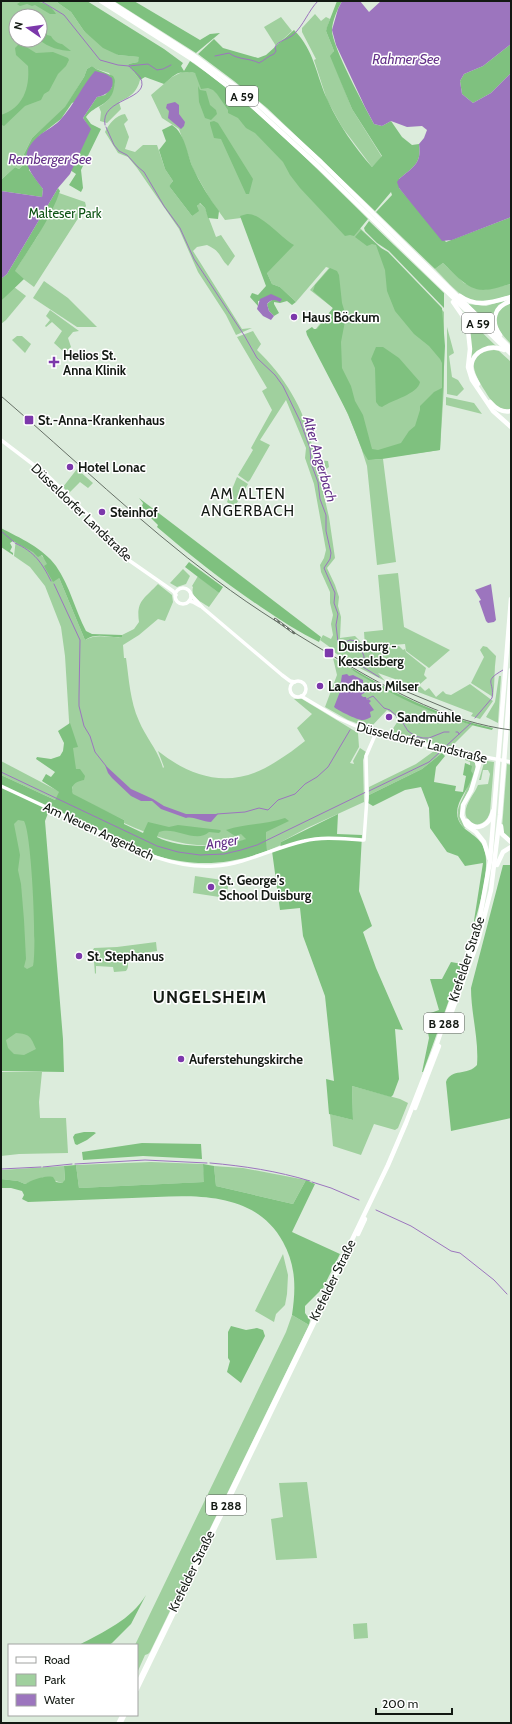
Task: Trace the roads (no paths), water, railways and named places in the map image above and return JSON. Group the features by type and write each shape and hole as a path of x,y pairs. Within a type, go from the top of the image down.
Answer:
{"highway":[{"name":"A 59","path":"101,1 194,61 230,87 291,140 367,211"},
{"name":"A 59","path":"109,1 196,57 239,88 293,136 510,352"},
{"name":"A 59","path":"448,291 505,343 510,352"},
{"path":"448,291 476,303 488,303 511,297"},
{"path":"448,291 462,315 468,330 470,349 468,367 472,380 493,411 511,427"},
{"path":"505,343 495,327 494,321 497,310 505,303 511,301"},
{"path":"510,352 500,348 487,349 482,351 473,360 471,367 473,375 479,385 496,408 507,412 511,411"},
{"path":"504,722 505,673 511,599"},
{"path":"482,757 473,792 464,811 466,821 475,827 486,825 491,819 495,800 498,756 503,733 511,670"},
{"path":"494,874 504,765 503,733"},
{"path":"470,755 477,762 478,767"},
{"path":"482,757 471,791 463,805 462,816 466,825 484,842 490,861"},
{"name":"Krefelder Straße","path":"315,1319 388,1165 430,1060 478,927 487,884 495,800"},
{"path":"500,816 502,834 511,842"},
{"path":"494,874 501,855 511,847"},
{"name":"Krefelder Straße","path":"315,1319 399,1146 426,1080 480,935 489,905 494,874"}],"main road":[{"name":"Düsseldorfer Landstraße","path":"1,440 47,476 88,515 130,560 173,591 176,595"},
{"name":"Düsseldorfer Landstraße","path":"163,584 179,590"},
{"path":"203,608 193,602 189,601 181,603 177,601 176,595 179,590 187,589 203,608 282,675 290,681 303,683 305,691 301,696 293,695 290,691 290,687 282,675"},
{"path":"189,601 191,595"},
{"path":"290,687 294,682"},
{"name":"Düsseldorfer Landstraße","path":"305,691 306,695 327,712 351,725 376,733 470,755 511,762"},
{"name":"Düsseldorfer Landstraße","path":"301,696 315,703"},
{"name":"Am Neuen Angerbach","path":"1,786 151,856 184,865 213,866 234,863 310,840 331,838 364,840 367,795 366,756 376,733"},
{"name":"Krefelder Straße","path":"138,1682 315,1319"},
{"name":"Krefelder Straße","path":"138,1688 315,1319"}],"water":[{"name":"Rahmer See","path":"342,1 360,1 369,12 381,1 511,1 511,44 483,66 464,74 460,81 462,94 473,103 491,93 511,73 511,217 452,240 442,241 399,188 397,182 399,179 418,161 420,151 419,144 424,138 427,130 422,126 407,127 391,121 382,126 374,124 336,45 332,30"},
{"name":"Remberger See","path":"95,71 106,74 112,78 113,82 111,88 104,95 97,97 83,118 91,129 70,174 58,188 7,274 1,279 1,191 42,197 43,189 32,175 26,155 33,141 61,119"},
{"path":"175,102 179,105 179,114 185,122 181,129 168,118 169,111 166,108 167,104"},
{"path":"271,294 282,299 280,302 273,300 267,304 269,311 274,316 271,320 263,316 257,309 260,299"},
{"path":"491,584 496,620 488,623 479,601 481,600 475,590"},
{"path":"347,674 363,680 363,685 370,689 361,695 366,697 367,700 368,699 371,701 369,703 374,710 370,712 371,717 365,720 348,715 334,707 341,689 342,675"},
{"path":"105,765 131,789 164,806 186,814 218,814 211,822 208,822 186,818 161,809 152,801 141,801 131,796 112,778"}],"waterway":[{"name":"Alter Angerbach","path":"41,1 64,15 100,60 118,65 129,66 140,77 142,85 139,91 110,109 105,116 105,125"},
{"path":"215,56 229,53 236,57 259,63 274,54 276,51 276,45 297,31 318,1"},
{"path":"129,66 148,64 157,70 171,65"},
{"name":"Alter Angerbach","path":"106,127 114,145 119,151 127,155 144,172 164,206 180,228 194,259 244,335 257,358 275,375 283,386 300,421 310,448 311,463 318,482 320,499 326,515 326,531 331,553 330,559 324,568 335,593 334,603 338,614 336,625 338,642 340,644 350,640 357,641 364,656 363,667 379,677"},
{"path":"1,531 14,542"},
{"path":"15,543 33,554 51,581"},
{"path":"54,584 80,640 79,706 84,726 90,736 95,752 106,766"},
{"name":"Anger","path":"475,718 492,698 491,680 503,670"},
{"name":"Alter Angerbach","path":"369,688 375,682"},
{"name":"Alter Angerbach","path":"367,699 373,696 384,708 390,710 401,720 408,731 415,736 429,738 444,732 449,732"},
{"name":"Anger","path":"445,747 471,723"},
{"path":"217,814 245,812 259,808 268,810 278,800 295,794 305,784 317,777 328,767 350,730"},
{"name":"Anger","path":"456,732 459,734"},
{"name":"Anger","path":"369,791 429,762 440,752"},
{"name":"Anger","path":"1,772 157,846 178,852 200,855 224,854 257,845 366,792"},
{"path":"75,1164 145,1160 207,1163"},
{"path":"210,1163 260,1169 310,1181"},
{"path":"43,1167 72,1164"},
{"path":"1,1169 41,1167"},
{"path":"312,1182 359,1200"},
{"path":"376,1210 411,1226 451,1251 460,1253 494,1280 507,1294"}],"tram line":[{"path":"1,396 187,558 262,612 383,685 424,705 466,720 511,730"},
{"path":"405,691 453,711"}],"railway":[{"path":"275,619 294,633"}],"place":[{"name":"Haus Böckum","path":"294,317"},
{"name":"Helios St. Anna Klinik","path":"54,362"},
{"name":"St.-Anna-Krankenhaus","path":"29,420"},
{"name":"Hotel Lonac","path":"70,467"},
{"name":"Steinhof","path":"102,512"},
{"name":"Duisburg - Kesselsberg","path":"329,653"},
{"name":"Landhaus Milser","path":"320,686"},
{"name":"Sandmühle","path":"389,717"},
{"name":"St. George’s School Duisburg","path":"211,887"},
{"name":"St. Stephanus","path":"79,956"},
{"name":"Auferstehungskirche","path":"181,1059"}],"district":[{"name":"AM ALTEN ANGERBACH","path":"248,502"},
{"name":"UNGELSHEIM","path":"210,997"}],"park label":[{"name":"Malteser Park","path":"65,213"}]}
